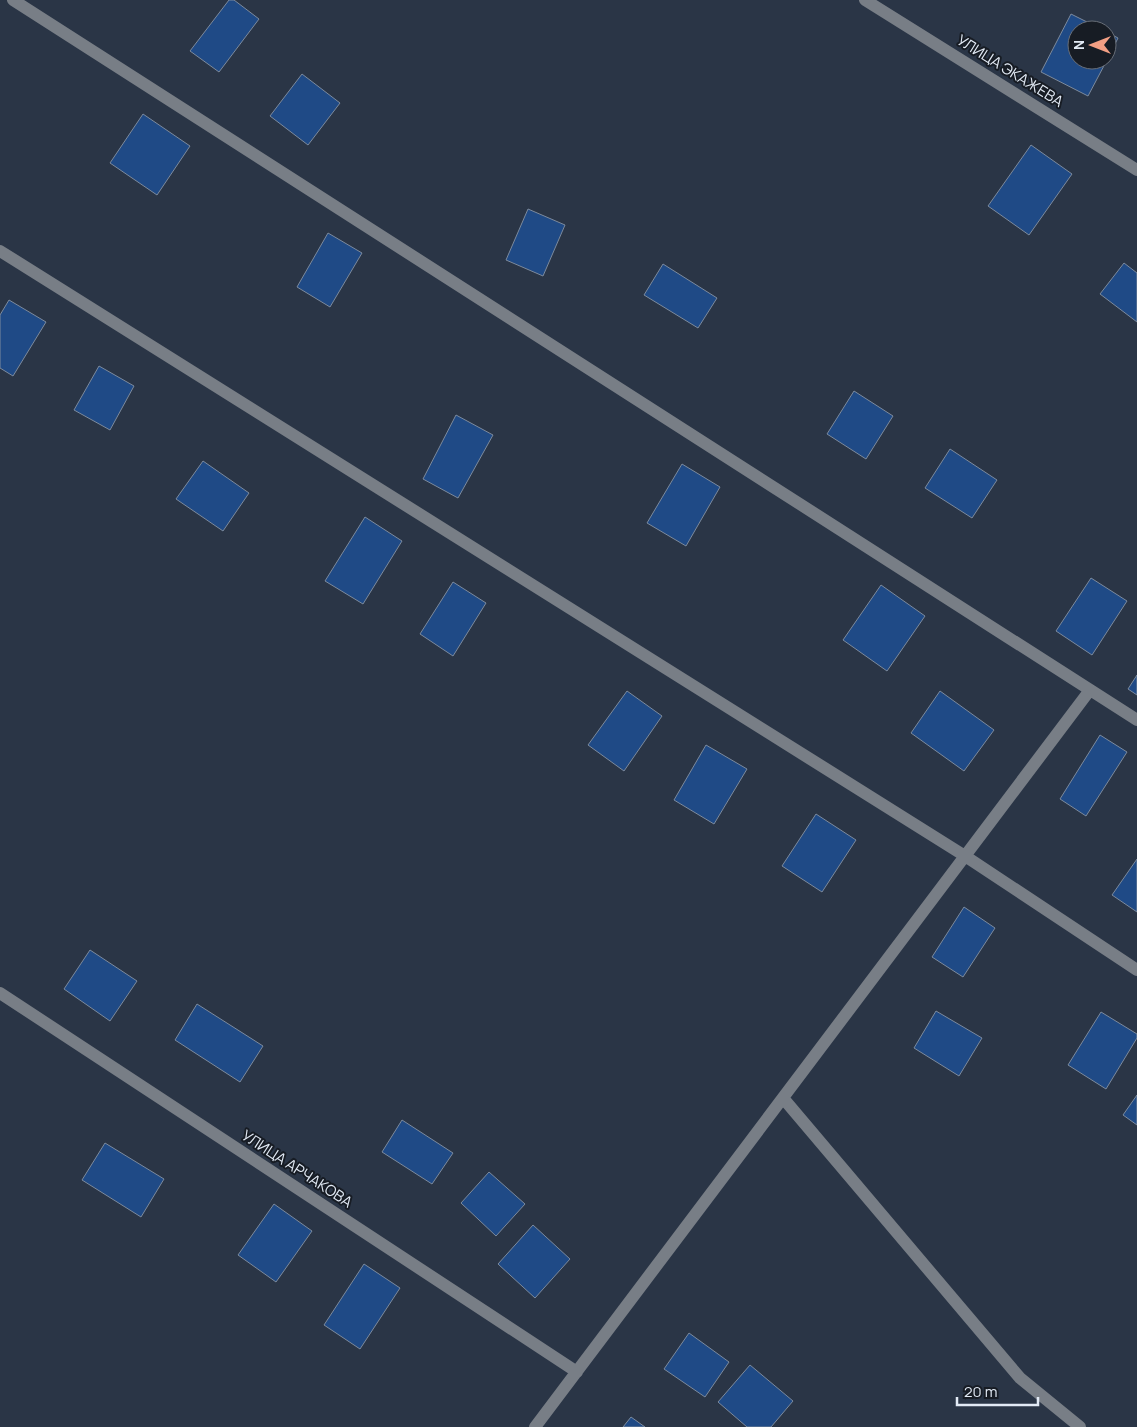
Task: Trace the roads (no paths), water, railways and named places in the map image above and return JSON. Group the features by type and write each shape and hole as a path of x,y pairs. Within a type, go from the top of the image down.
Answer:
{"street":[{"path":"14,0 1137,720"},
{"name":"УЛИЦА ЭКАЖЕВА","path":"865,0 1137,170"},
{"path":"0,251 965,856 1137,970"},
{"path":"535,1427 1090,690"},
{"name":"УЛИЦА АРЧАКОВА","path":"0,993 577,1372"},
{"path":"783,1098 1020,1378 1077,1426"}]}
